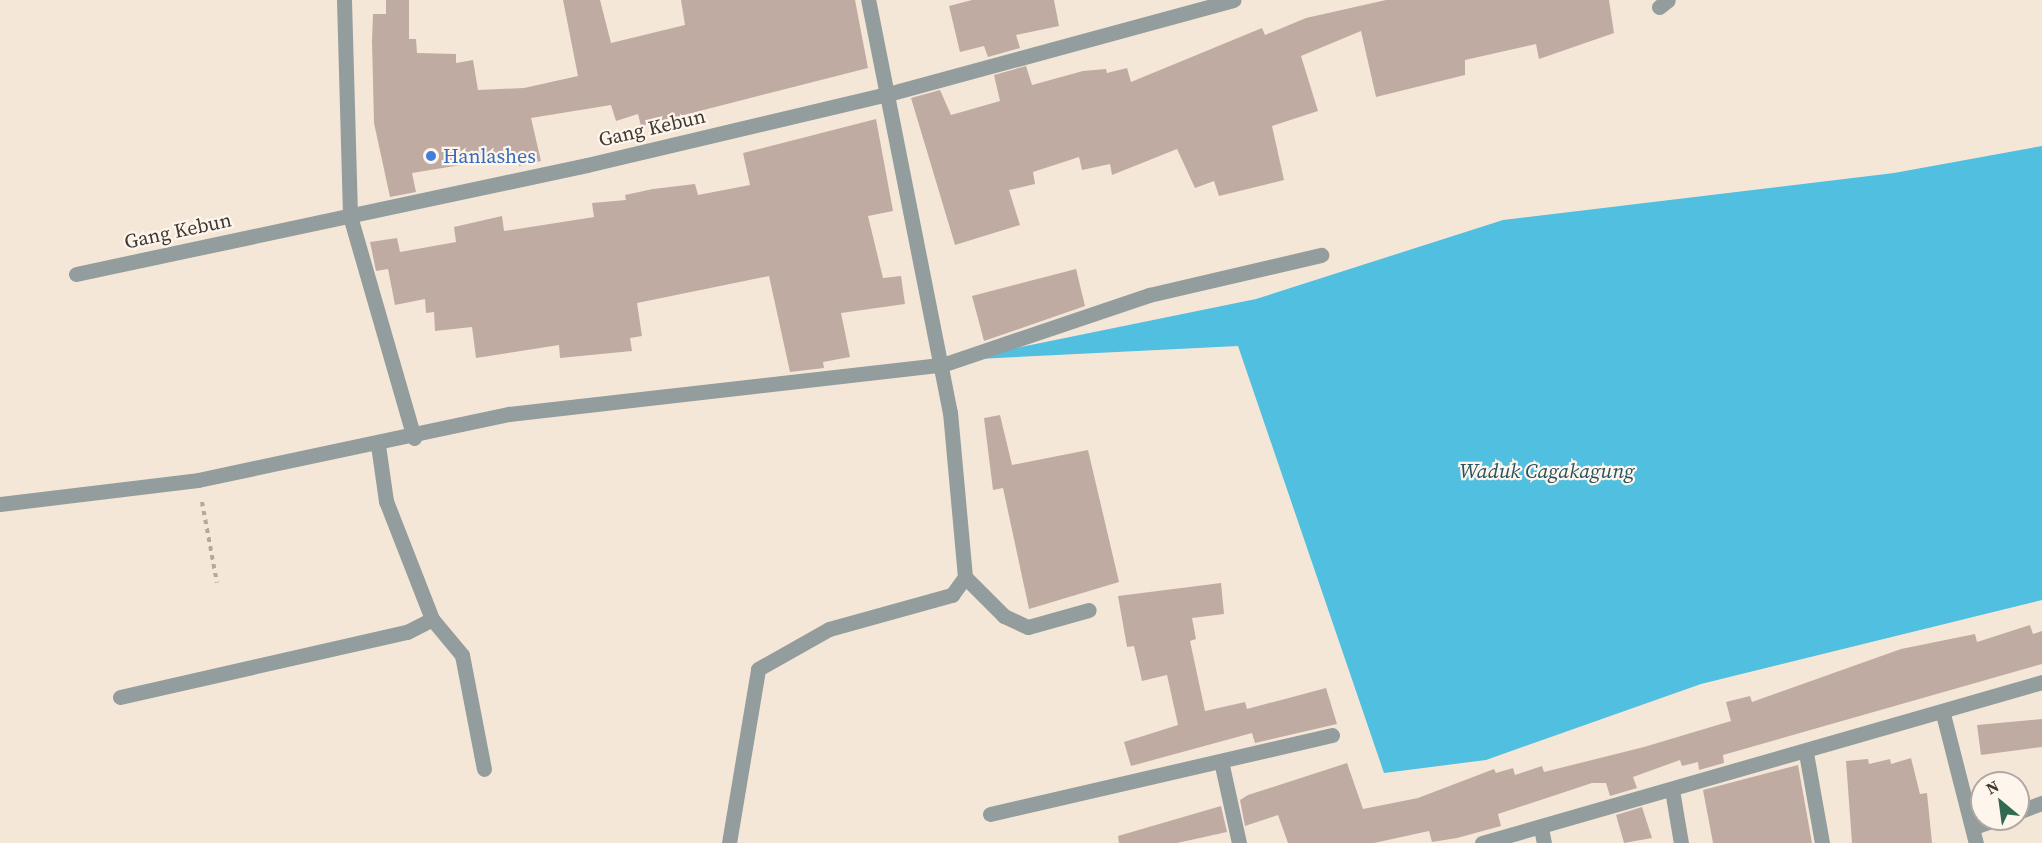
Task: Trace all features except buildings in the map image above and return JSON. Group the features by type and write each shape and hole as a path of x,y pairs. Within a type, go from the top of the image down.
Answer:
{"street":[{"path":"344,0 350,216 414,438"},
{"path":"868,0 942,365 965,578 1004,616 1028,627 1089,610"},
{"name":"Gang Kebun","path":"76,274 350,216 888,94 1233,0"},
{"path":"0,504 198,480 414,438 509,414 942,365 1149,295 1321,255"},
{"path":"378,445 386,501 432,619 462,655 483,769"},
{"path":"729,843 758,669 829,629 952,594 965,578"},
{"path":"120,698 407,632 432,619"},
{"path":"1482,843 1543,836 1672,790 1942,714 2042,682"},
{"path":"1942,714 1970,813"},
{"path":"990,814 1332,735"},
{"path":"1806,753 1822,843"},
{"path":"1221,761 1239,843"},
{"path":"1672,790 1681,843"}],"path":[{"path":"198,480 217,583"}],"water":[{"name":"Waduk Cagakagung","path":"2042,146 2042,600 1701,684 1486,760 1384,773 1238,346 957,360 1256,299 1503,220 1894,173"}],"place":[{"name":"Hanlashes","path":"431,156"}]}
